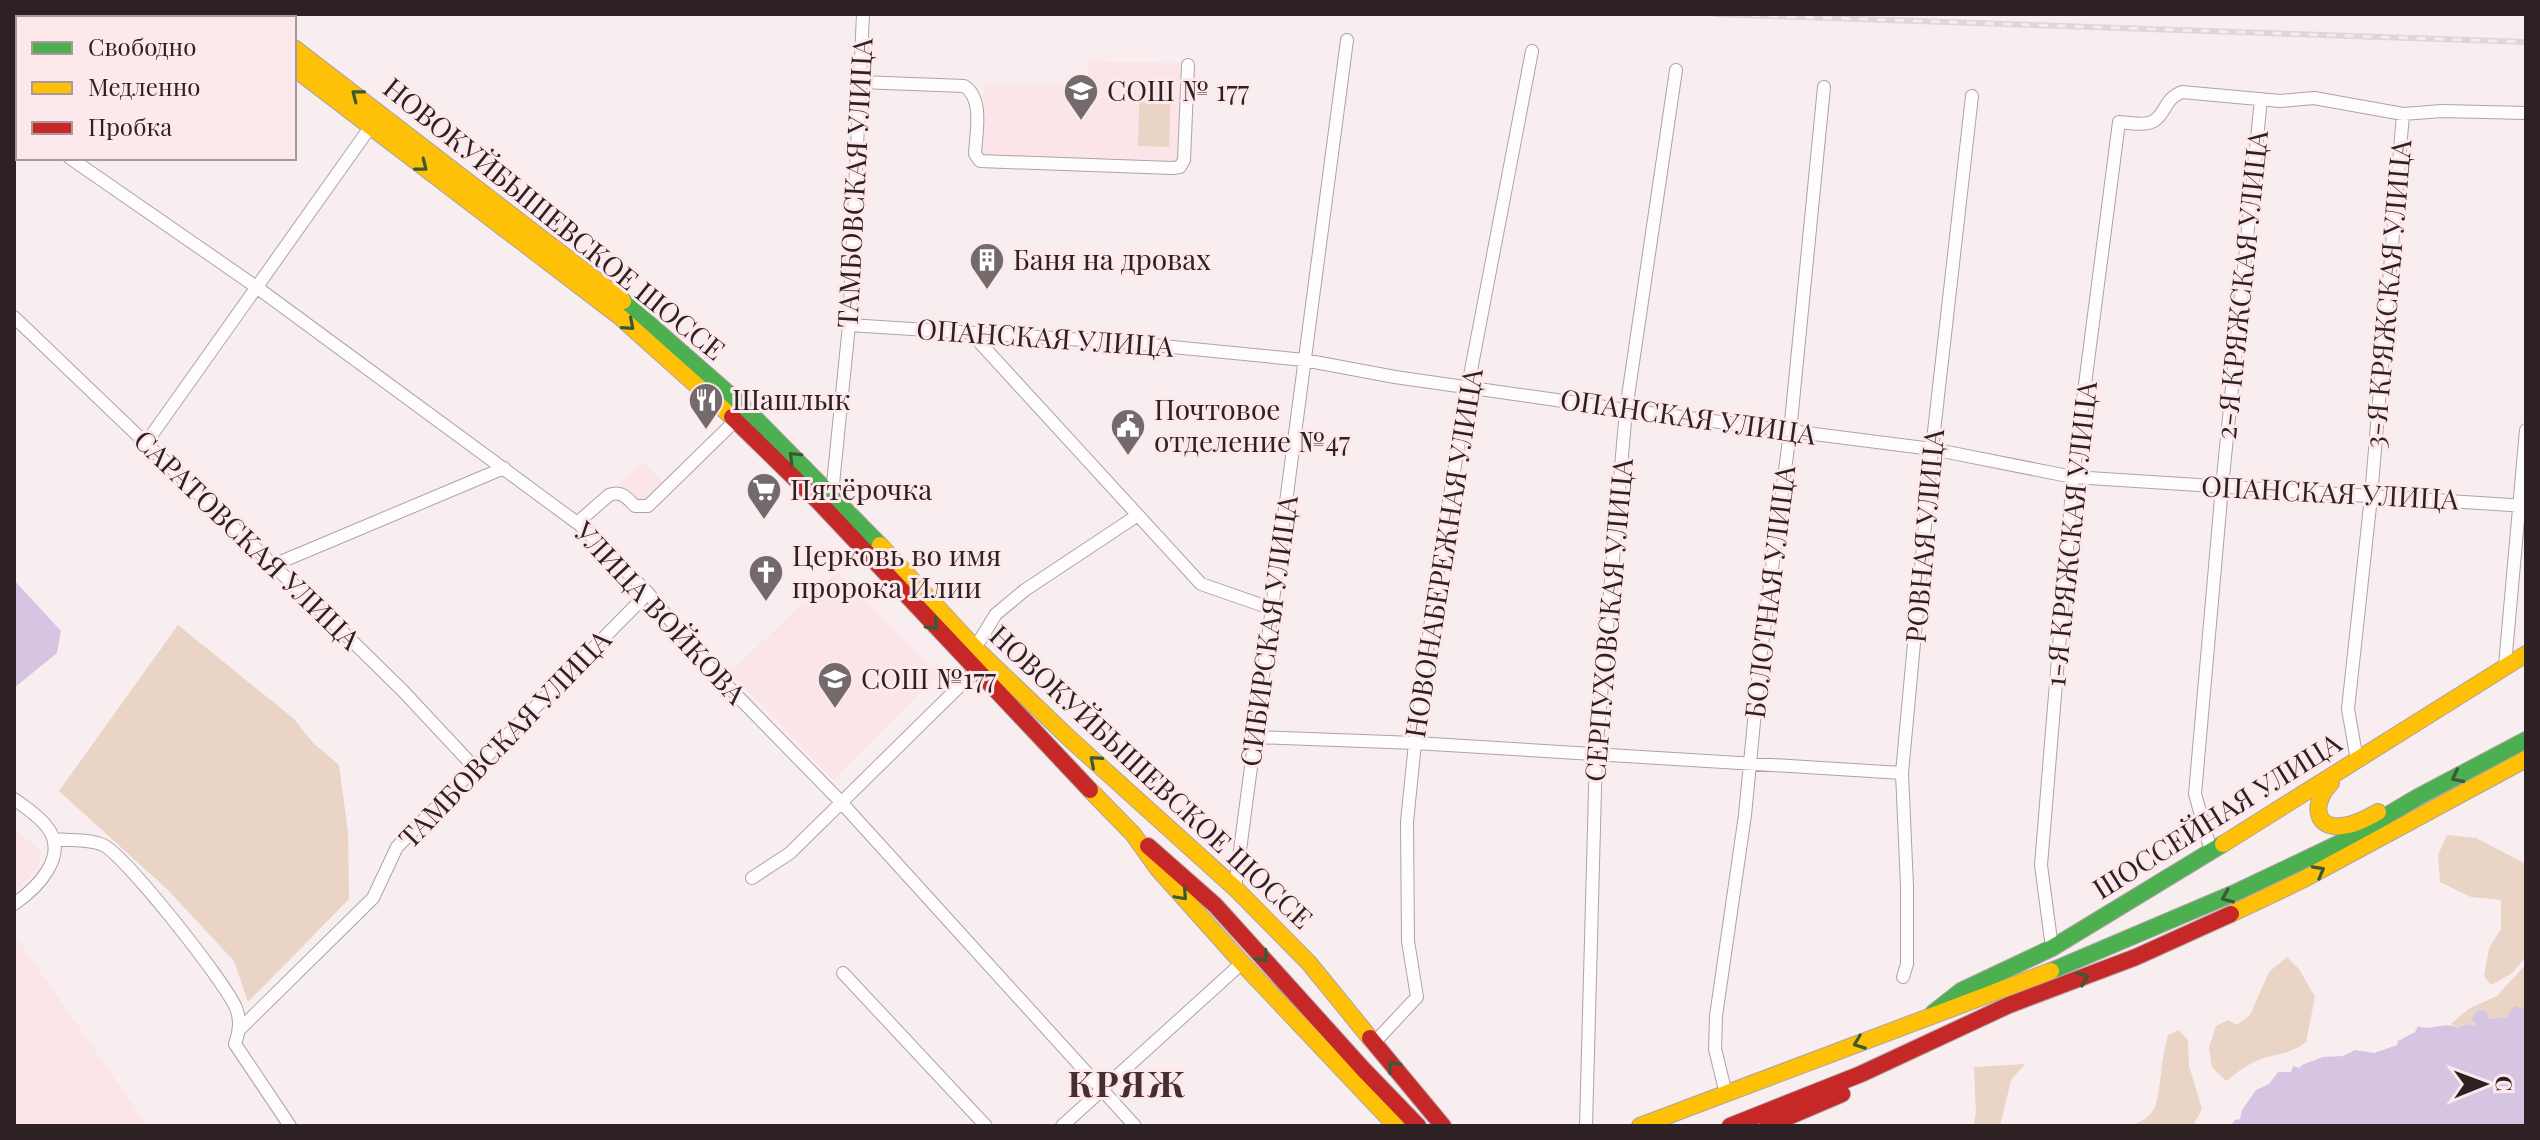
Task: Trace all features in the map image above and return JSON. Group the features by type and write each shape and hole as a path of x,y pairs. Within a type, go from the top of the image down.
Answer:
{"main road":[{"name":"НОВОКУЙБЫШЕВСКОЕ ШОССЕ","path":"296,50 633,308 745,408 905,570 975,648 1070,739 1235,888 1309,963 1440,1125"},
{"name":"НОВОКУЙБЫШЕВСКОЕ ШОССЕ","path":"296,70 619,316 736,420 819,502 975,671 1133,834 1158,869 1242,963 1396,1126"},
{"name":"ШОССЕЙНАЯ УЛИЦА","path":"1932,1015 1961,991 2052,948 2526,654"},
{"name":"ШОССЕЙНАЯ УЛИЦА","path":"1640,1126 2046,973 2239,891 2342,842 2418,797 2526,740"},
{"path":"1730,1126 1861,1074 2009,1005 2136,957 2302,880 2526,759"},
{"path":"2339,772 2336,780 2322,790 2316,803 2322,819 2331,825 2354,824 2388,807 2418,797"},
{"name":"НОВОКУЙБЫШЕВСКОЕ ШОССЕ","path":"1133,834 1169,861 1225,915 1374,1084 1418,1126"},
{"path":"1767,1126 1965,1035 1987,1023 2009,1005"}],"street":[{"name":"ТАМБОВСКАЯ УЛИЦА","path":"832,494 849,325 863,14"},
{"name":"СИБИРСКАЯ УЛИЦА","path":"1235,888 1347,40"},
{"name":"НОВОНАБЕРЕЖНАЯ УЛИЦА","path":"1374,1043 1417,997 1408,941 1407,837 1415,743 1437,575 1468,386 1532,51"},
{"path":"860,82 964,86 973,91 976,102 975,154 980,161 1172,168 1180,167 1184,160 1188,65"},
{"name":"СЕРПУХОВСКАЯ УЛИЦА","path":"1586,1126 1596,753 1626,410 1676,70"},
{"name":"БОЛОТНАЯ УЛИЦА","path":"1726,1094 1715,1049 1716,1016 1790,432 1824,87"},
{"name":"1-Я КРЯЖСКАЯ УЛИЦА","path":"2052,948 2041,865 2073,477 2119,122 2150,123 2171,97 2182,92 2261,99"},
{"name":"РОВНАЯ УЛИЦА","path":"1903,977 1907,964 1907,886 1902,773 1932,449 1972,96"},
{"path":"2261,99 2314,98 2403,114 2442,111 2526,113"},
{"name":"2-Я КРЯЖСКАЯ УЛИЦА","path":"2211,851 2195,794 2261,99"},
{"name":"3-Я КРЯЖСКАЯ УЛИЦА","path":"2357,760 2348,709 2371,497 2403,114"},
{"path":"146,443 371,126"},
{"name":"УЛИЦА ВОЙКОВА","path":"73,160 255,286 577,523 648,593 707,665 840,801 1135,1126"},
{"name":"САРАТОВСКАЯ УЛИЦА","path":"14,317 392,680 475,768"},
{"name":"ОПАНСКАЯ УЛИЦА","path":"849,325 1132,343 1304,360 1395,377 1626,410 1932,449 2073,477 2523,505"},
{"path":"971,333 1201,584 1273,609"},
{"path":"577,523 615,492 623,494 640,508 652,504 736,420"},
{"path":"2505,665 2523,505 2526,430"},
{"path":"271,566 504,468"},
{"path":"975,648 996,614 1025,590 1138,515"},
{"name":"ТАМБОВСКАЯ УЛИЦА","path":"240,1029 373,898 397,847 648,593"},
{"path":"752,878 790,853 975,671"},
{"path":"1255,737 1596,753 1902,773"},
{"path":"14,799 48,827 54,839 54,854 48,872 35,888 14,904"},
{"path":"54,839 103,845 125,861 186,937 235,1007 240,1029 235,1044 290,1126"},
{"path":"1062,1126 1242,963"},
{"path":"843,973 986,1126"}],"shaded area":[{"name":"СОШ № 177","path":"1088,61 1180,63 1178,163 983,157 985,83 1087,86"},
{"path":"1140,81 1171,82 1169,147 1138,146"},
{"path":"642,461 666,485 647,504 636,501 619,485"},
{"name":"СОШ №177","path":"837,571 938,675 833,780 730,672"},
{"path":"14,580 61,631 57,653 14,688"},
{"path":"178,625 294,719 314,744 339,765 348,832 349,899 248,1002 234,961 168,890 59,791"},
{"path":"14,828 41,851 38,867 14,894"},
{"path":"2447,835 2476,838 2526,864 2526,957 2511,974 2491,985 2484,976 2489,948 2501,929 2501,900 2471,897 2440,882 2438,855"},
{"path":"14,934 148,1126 14,1126"},
{"path":"2287,957 2299,969 2315,997 2306,1042 2291,1051 2254,1062 2226,1081 2212,1067 2209,1048 2216,1026 2228,1020 2237,1025 2250,1015 2269,972"},
{"path":"2526,964 2525,1009 2511,1009 2507,1017 2488,1019 2486,1012 2476,1013 2473,1027 2458,1028 2451,1024 2470,1008 2497,996"},
{"path":"2516,1006 2521,1009 2526,1006 2526,1126 2230,1126 2240,1119 2242,1110 2256,1090 2269,1084 2278,1072 2291,1072 2293,1066 2300,1068 2323,1057 2343,1056 2355,1050 2374,1053 2397,1045 2398,1041 2415,1032 2418,1026 2473,1026 2472,1020 2477,1010 2486,1011 2489,1019 2507,1017"},
{"path":"2179,1030 2188,1040 2189,1066 2202,1109 2193,1126 2127,1126 2146,1118 2155,1107 2168,1035"},
{"path":"2025,1064 2011,1080 2000,1126 1974,1126 1974,1067"}],"railway":[{"path":"1715,14 2526,42"}],"traffic: fast":[{"path":"623,301 745,408 880,545"},
{"path":"2051,971 2239,891 2342,842 2418,797 2526,740"},
{"path":"1933,1013 1961,991 2052,948 2223,844"}],"traffic: slow":[{"path":"296,50 623,301"},
{"path":"296,70 619,316 732,417"},
{"path":"880,545 975,648 1070,739 1235,888 1309,963 1370,1038"},
{"path":"2223,844 2526,654"},
{"path":"2231,914 2302,880 2526,759"},
{"path":"2331,783 2319,804 2318,812 2325,823 2347,825 2378,812"},
{"path":"1090,790 1133,834 1158,869 1242,963 1396,1126"},
{"path":"1640,1126 2051,971"}],"traffic: jam":[{"path":"732,417 819,502 1090,790"},
{"path":"1148,846 1215,905 1418,1126"},
{"path":"1730,1126 1861,1074 2009,1005 2136,957 2231,914"},
{"path":"1370,1038 1443,1126"},
{"path":"1767,1126 1842,1094"}],"place":[{"name":"СОШ № 177","path":"1081,122"},
{"name":"Баня на дровах","path":"987,291"},
{"name":"Шашлык","path":"706,431"},
{"name":"Почтовое отделение №47","path":"1128,457"},
{"name":"Пятёрочка","path":"764,521"},
{"name":"Церковь во имя пророка Илии","path":"766,603"},
{"name":"СОШ №177","path":"835,710"}],"district":[{"name":"КРЯЖ","path":"1127,1084"}]}
